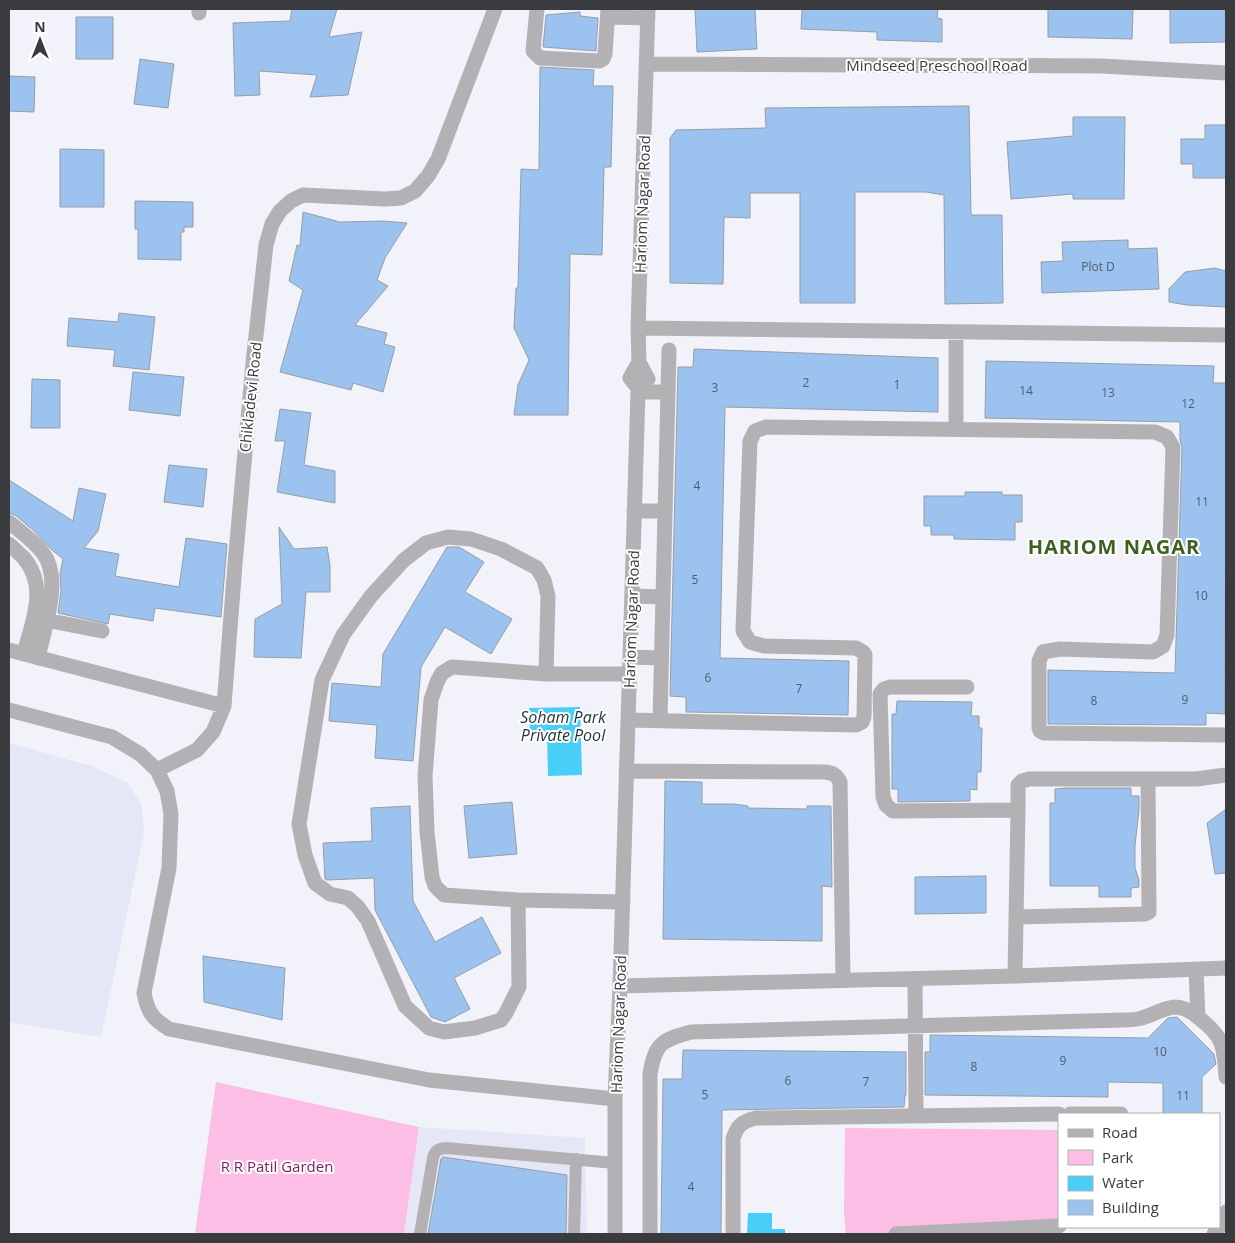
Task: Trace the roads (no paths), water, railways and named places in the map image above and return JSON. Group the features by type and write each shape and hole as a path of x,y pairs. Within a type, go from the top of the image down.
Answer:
{"street":[{"name":"Chikladevi Road","path":"157,770 197,750 213,732 224,706 252,373 266,245 272,224 280,211 291,201 303,195 385,199 401,198 415,191 428,176 438,159 495,9"},
{"path":"536,9 533,51 540,58 599,61 605,54 608,13 648,13"},
{"name":"Hariom Nagar Road","path":"615,1234 615,1099 638,390 630,378 639,362 638,328 648,13"},
{"name":"Mindseed Preschool Road","path":"647,64 1102,66 1226,73"},
{"path":"638,328 1226,336"},
{"path":"956,332 956,429"},
{"path":"660,720 669,350"},
{"path":"638,390 668,392"},
{"path":"628,720 856,725 862,722 865,711 865,655 860,649 764,646 750,642 744,631 750,441 755,431 766,427 1155,432 1167,436 1173,448 1167,635 1163,646 1154,652 1060,649 1043,652 1040,661 1039,728 1044,733 1226,735"},
{"path":"634,511 665,511"},
{"path":"9,522 44,554 50,566 53,587 46,620 23,654"},
{"path":"518,900 519,987 506,1013 500,1020 475,1028 444,1032 429,1028 405,1006 368,921 358,906 348,898 330,894 315,883 305,856 299,824 322,680 344,635 371,596 404,560 426,543 448,537 471,539 501,549 537,568 544,580 548,596 546,674"},
{"path":"9,544 26,561 36,577 38,596 23,654"},
{"path":"632,596 663,597"},
{"path":"46,620 102,631"},
{"path":"23,654 224,706"},
{"path":"630,657 662,658"},
{"path":"622,902 518,900 444,895 435,886 432,877 427,832 426,776 431,700 442,673 452,668 546,674 629,674"},
{"path":"967,687 890,686 880,694 883,797 886,805 893,810 1018,810"},
{"path":"9,710 112,737 140,754 157,770 167,791 171,814 169,868 144,993 146,1005 153,1018 169,1029 429,1080 615,1099"},
{"path":"626,771 826,772 837,776 840,782 843,980"},
{"path":"1015,976 1018,785 1022,780 1196,779 1226,775"},
{"path":"1016,917 1145,914 1149,912 1148,779"},
{"path":"620,986 915,979 1226,968"},
{"path":"1196,970 1198,1017"},
{"path":"915,979 916,1116"},
{"path":"650,1234 650,1074 653,1056 660,1045 671,1038 691,1032 1123,1020 1142,1018 1172,1007 1180,1007 1198,1017 1218,1036 1225,1054 1226,1077"},
{"path":"733,1234 733,1139 739,1125 746,1120 756,1118 1058,1114"},
{"path":"1220,1225 1226,1212"},
{"path":"896,1234 1058,1226"}],"lane":[{"path":"420,1234 433,1158 435,1152 439,1149 446,1148 615,1163"},
{"path":"574,1234 576,1159"}],"water":[{"name":"Soham Park Private Pool","path":"580,707 582,775 548,776 547,735 530,735 529,708"},
{"path":"748,1213 772,1213 772,1229 785,1229 785,1234 747,1234"}],"district":[{"name":"HARIOM NAGAR","path":"1114,546"}],"park label":[{"name":"R R Patil Garden","path":"277,1166"}]}
